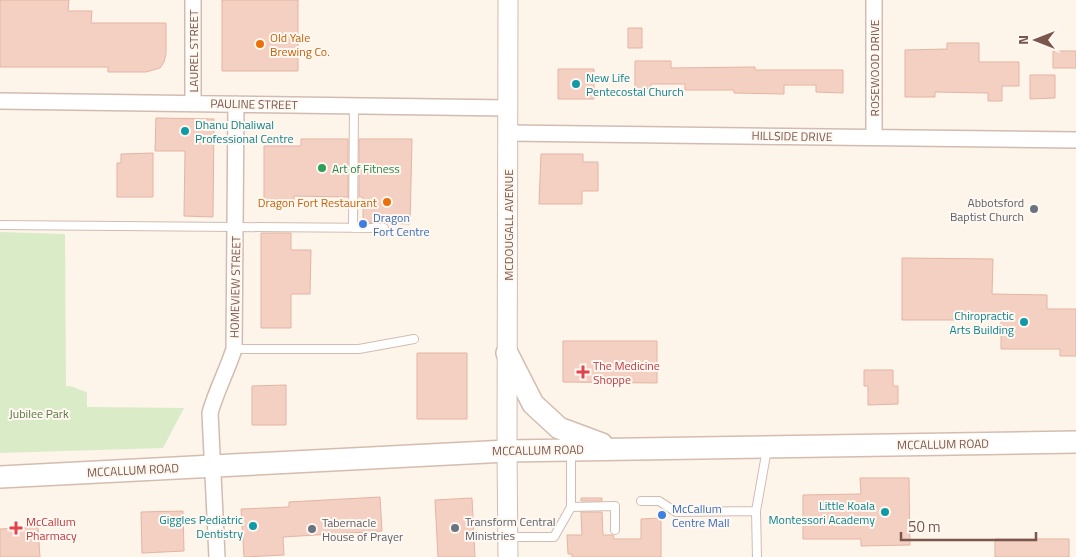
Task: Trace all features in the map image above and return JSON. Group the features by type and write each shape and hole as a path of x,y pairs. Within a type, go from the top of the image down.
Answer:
{"main road":[{"path":"507,353 533,404 560,428 614,449"},
{"name":"MCCALLUM ROAD","path":"0,477 507,450 1076,442"}],"street":[{"name":"LAUREL STREET","path":"192,103 193,0"},
{"name":"MCDOUGALL AVENUE","path":"508,0 508,557"},
{"name":"ROSEWOOD DRIVE","path":"874,0 874,137"},
{"name":"PAULINE STREET","path":"0,101 508,108"},
{"name":"HOMEVIEW STREET","path":"217,557 210,413 214,398 234,350 236,104"},
{"name":"HILLSIDE DRIVE","path":"508,133 1076,140"}],"lane":[{"path":"353,228 354,106"},
{"path":"0,224 236,228 384,228"},
{"path":"234,350 359,349 414,339"},
{"path":"757,557 756,511 767,447"},
{"path":"508,537 554,537 571,507 570,450"},
{"path":"641,501 659,501 676,512 756,511"},
{"path":"571,507 615,506 615,530"}],"green space":[{"name":"Jubilee Park","path":"0,232 65,234 66,386 87,392 87,407 184,408 163,448 0,453"}],"building":[{"path":"0,0 69,0 68,11 92,11 91,23 166,23 166,54 164,62 160,68 146,72 108,72 108,67 0,67"},
{"name":"Old Yale Brewing Co.","path":"222,0 298,0 298,71 222,71"},
{"path":"628,28 642,28 642,48 628,48"},
{"path":"947,43 979,43 979,62 1019,62 1019,86 1002,86 1002,101 988,101 988,93 935,92 935,97 905,97 905,50 947,49"},
{"path":"1053,51 1076,51 1076,68 1053,68"},
{"path":"635,61 671,61 671,68 755,67 755,70 843,70 843,93 816,92 816,85 784,85 784,94 734,93 734,90 685,90 685,84 651,84 651,89 635,89"},
{"name":"New Life Pentecostal Church","path":"558,69 594,69 594,99 558,99"},
{"path":"1030,75 1055,75 1055,98 1030,99"},
{"path":"156,118 214,119 213,217 184,216 185,151 155,151"},
{"path":"301,139 348,139 348,197 294,196 294,204 264,204 264,146 301,146"},
{"name":"Dragon Fort Restaurant","path":"359,139 412,139 410,224 363,222 363,197 359,197"},
{"path":"153,153 153,197 117,197 117,163 121,163 121,154"},
{"path":"541,154 583,154 583,162 598,162 598,191 582,191 582,204 539,204"},
{"path":"261,233 291,233 291,250 311,250 310,294 291,294 291,328 261,328"},
{"path":"902,258 993,259 992,294 1047,295 1047,309 1076,309 1076,356 1060,356 1060,349 1001,349 1001,320 902,320"},
{"path":"563,341 657,341 657,383 563,382"},
{"path":"417,353 467,353 467,419 417,419"},
{"path":"864,370 893,370 893,386 898,386 898,404 868,405 868,386 864,386"},
{"path":"286,385 286,425 252,425 252,386"},
{"path":"860,478 909,478 910,545 861,546 861,539 803,539 803,495 861,494"},
{"path":"380,497 382,531 283,537 284,555 244,557 241,509 289,507 289,502"},
{"name":"Transform Central Ministries","path":"472,498 475,557 438,557 435,500"},
{"path":"581,498 602,498 602,501 581,501"},
{"path":"183,511 184,551 142,553 141,512"},
{"path":"581,512 602,512 603,535 613,535 614,539 641,539 641,519 661,518 661,557 572,557 572,554 568,554 567,535 582,535"},
{"path":"38,527 40,557 0,557 0,529"},
{"path":"995,539 1069,539 1069,557 995,557"}],"place":[{"name":"Old Yale Brewing Co.","path":"260,44"},
{"name":"New Life Pentecostal Church","path":"576,84"},
{"name":"Dhanu Dhaliwal Professional Centre","path":"185,131"},
{"name":"Art of Fitness","path":"322,168"},
{"name":"Dragon Fort Restaurant","path":"387,202"},
{"name":"Abbotsford Baptist Church","path":"1034,209"},
{"name":"Dragon Fort Centre","path":"363,224"},
{"name":"Chiropractic Arts Building","path":"1024,322"},
{"name":"The Medicine Shoppe","path":"583,372"},
{"name":"Little Koala Montessori Academy","path":"885,512"},
{"name":"McCallum Centre Mall","path":"662,515"},
{"name":"Giggles Pediatric Dentistry","path":"253,526"},
{"name":"McCallum Pharmacy","path":"16,528"},
{"name":"Transform Central Ministries","path":"455,528"},
{"name":"Tabernacle House of Prayer","path":"312,529"}]}
